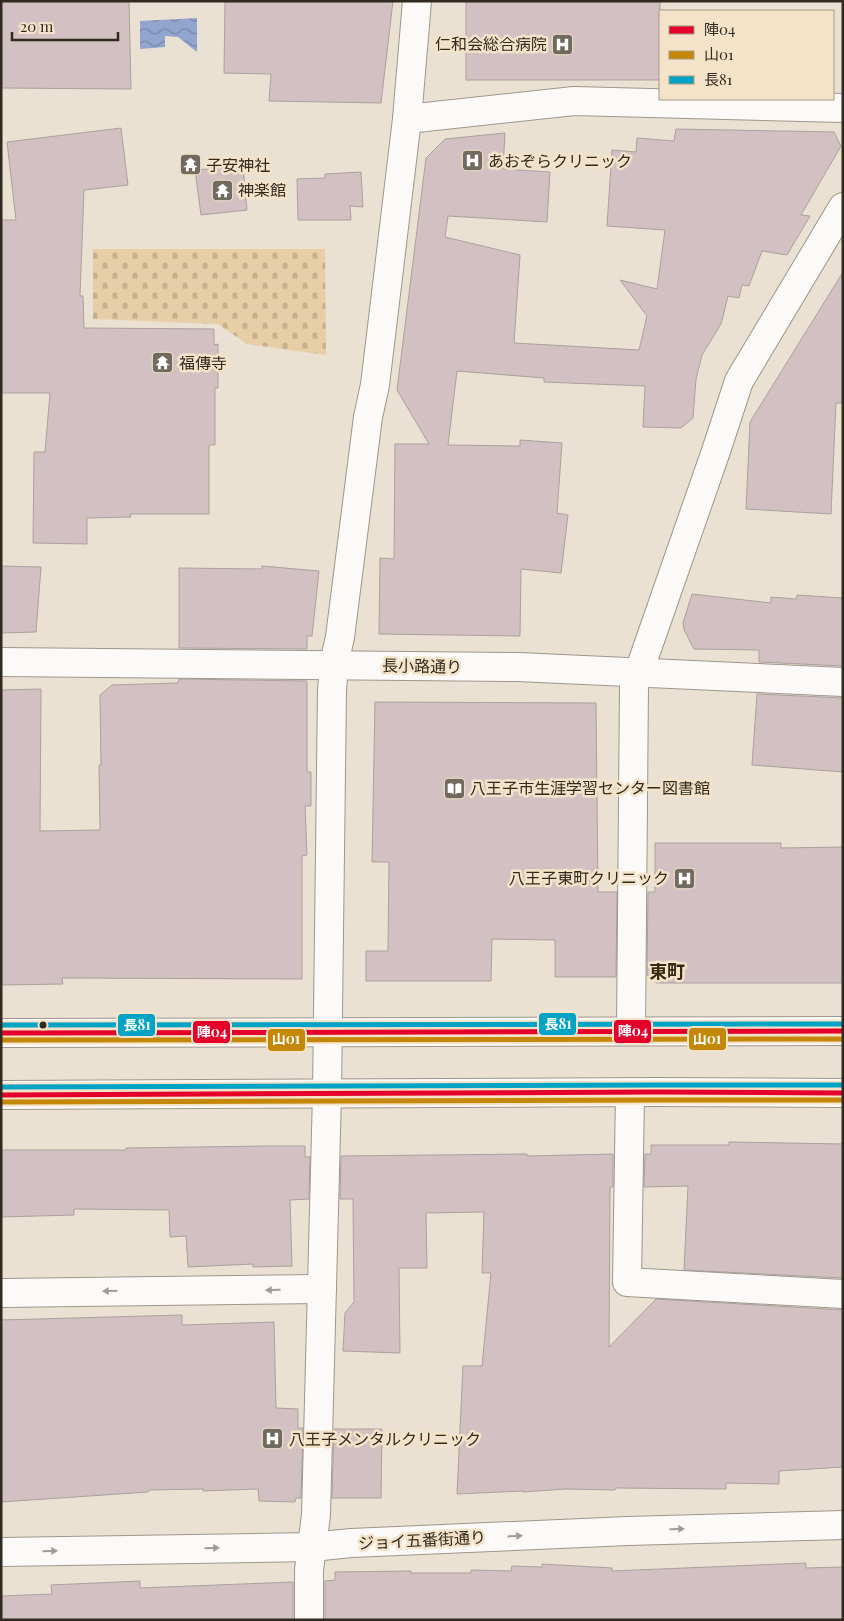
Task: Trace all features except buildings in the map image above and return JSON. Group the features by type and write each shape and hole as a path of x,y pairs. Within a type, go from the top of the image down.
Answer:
{"street":[{"path":"309,1620 309,1570 316,1515 327,1094 326,1032 332,691 334,664 340,637 368,417 375,386 407,119 417,1"},
{"path":"407,119 574,101 843,108"},
{"path":"631,1031 634,686 739,381 843,206"},
{"name":"長小路通り","path":"1,662 518,667 843,682"},
{"path":"1,1033 843,1031"},
{"path":"630,1092 626,1282 843,1294"},
{"path":"1,1095 630,1092 843,1093"},
{"path":"1,1293 322,1289"},
{"name":"ジョイ五番街通り","path":"1,1552 312,1547 351,1543 628,1530 843,1525"}],"green space":[{"path":"93,249 325,249 326,355 247,344 218,324 93,319"}],"water":[{"path":"197,18 197,52 178,37 165,36 165,47 140,49 140,21"}],"transit line":[{"name":"長81","path":"1,1025 843,1024"},
{"name":"陣04","path":"1,1033 843,1031"},
{"name":"山01","path":"1,1040 843,1039"},
{"name":"長81","path":"1,1087 843,1085"},
{"name":"陣04","path":"1,1095 843,1093"},
{"name":"山01","path":"1,1102 843,1100"}],"place":[{"name":"仁和会総合病院","path":"563,44"},
{"name":"あおぞらクリニック","path":"472,161"},
{"name":"子安神社","path":"190,165"},
{"name":"神楽館","path":"222,190"},
{"name":"福傳寺","path":"163,363"},
{"name":"八王子市生涯学習センター図書館","path":"454,788"},
{"name":"八王子東町クリニック","path":"685,878"},
{"name":"八王子メンタルクリニック","path":"273,1439"}],"district":[{"name":"東町","path":"667,972"}]}
